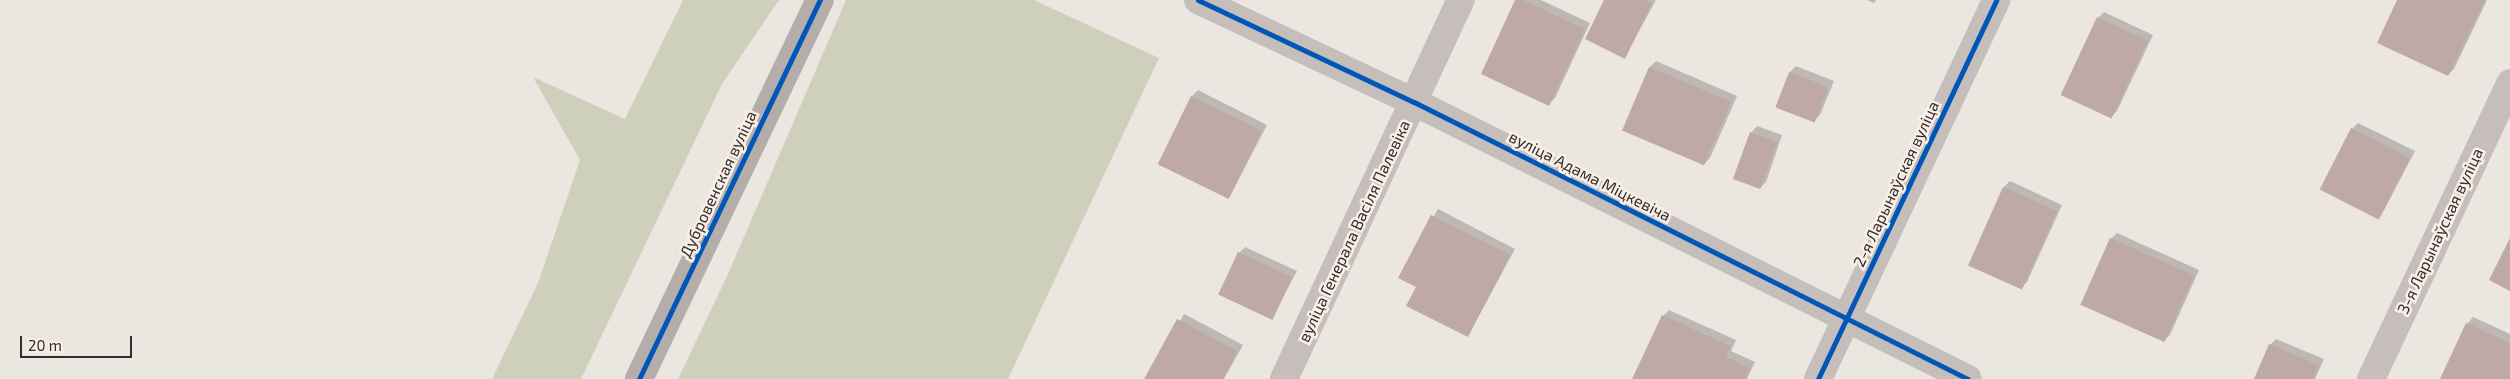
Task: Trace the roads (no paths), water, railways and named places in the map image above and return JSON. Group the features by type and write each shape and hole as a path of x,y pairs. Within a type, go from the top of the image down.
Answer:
{"main road":[{"name":"Дубровенская вуліца","path":"639,379 820,0"}],"street":[{"name":"вуліца Адама Міцкевіча","path":"1198,0 1414,102 1846,320 1968,379"},
{"name":"вуліца Генерала Васіля Палевіка","path":"1284,379 1461,0"},
{"name":"2-я Ларынаўская вуліца","path":"1818,379 1996,0"},
{"name":"3-я Ларынаўская вуліца","path":"2371,379 2510,82"}]}
